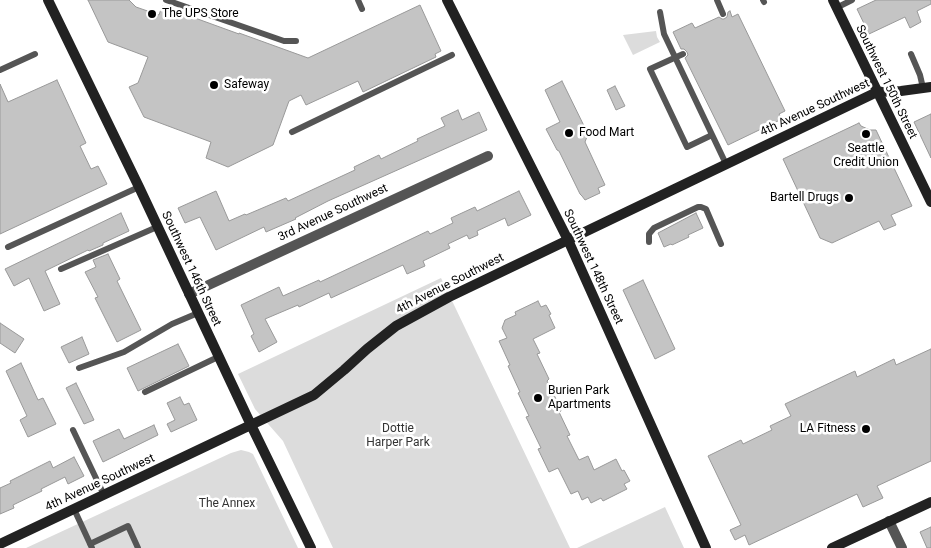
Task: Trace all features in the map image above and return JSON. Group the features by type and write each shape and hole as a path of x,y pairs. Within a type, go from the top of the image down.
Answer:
{"street":[{"name":"Southwest 146th Street","path":"48,0 311,548"},
{"name":"Southwest 148th Street","path":"447,0 568,240 706,548"},
{"name":"Southwest 150th Street","path":"834,4 931,202"},
{"name":"4th Avenue Southwest","path":"0,544 314,395 396,326 449,297 878,92 927,88"},
{"name":"3rd Avenue Southwest","path":"189,294 488,156"},
{"path":"832,548 931,502"},
{"path":"889,521 902,548"}],"lane":[{"path":"166,0 284,41 296,41"},
{"path":"358,0 362,9"},
{"path":"717,0 723,14"},
{"path":"834,4 852,0"},
{"path":"660,12 664,34 726,164"},
{"path":"0,70 35,54"},
{"path":"683,54 650,70 687,147 712,134"},
{"path":"911,54 927,88"},
{"path":"292,132 452,55"},
{"path":"8,247 138,187"},
{"path":"649,242 650,234 654,228 701,207 706,209 721,244"},
{"path":"61,269 157,227"},
{"path":"79,368 124,352 172,324 198,313"},
{"path":"145,392 218,357"},
{"path":"73,430 104,495"},
{"path":"74,509 91,546 128,526 138,548"}],"green space":[{"path":"656,31 660,42 633,55 623,35"},
{"name":"Dottie Harper Park","path":"441,278 570,548 333,548 283,441 255,409 238,374"},
{"name":"The Annex","path":"241,450 253,454 298,548 26,548 231,453"},
{"path":"665,507 684,548 577,548"}],"building":[{"name":"Safeway","path":"88,0 129,0 136,7 159,15 162,6 308,58 420,5 441,51 435,54 436,57 363,92 358,81 306,105 301,95 289,101 273,145 228,167 206,158 211,142 144,117 129,87 138,83 148,57 108,42"},
{"path":"876,0 931,0 931,4 917,11 921,22 910,28 905,17 869,34 857,9"},
{"path":"730,11 732,17 738,14 785,111 779,114 782,119 728,145 685,58 688,55 687,52 681,49 673,32 692,23 695,28 719,17 724,19"},
{"path":"57,80 86,143 80,146 91,169 98,166 107,184 0,234 0,84 8,102"},
{"path":"562,81 588,134 585,142 605,185 598,188 600,193 585,200 546,129 560,122 545,90"},
{"path":"615,86 625,106 616,110 607,90"},
{"path":"458,110 462,120 479,112 487,130 328,201 296,219 266,232 264,227 216,250 200,217 185,223 178,208 216,191 229,221 286,198 288,201 355,170 354,167 379,155 381,159 418,141 417,139 445,126 441,118"},
{"path":"931,114 931,158 914,122"},
{"path":"859,123 870,130 876,130 912,206 891,215 896,225 884,230 879,221 832,243 820,238 783,159"},
{"path":"519,191 531,215 508,226 505,218 477,231 478,235 469,239 467,235 448,244 450,248 423,261 425,266 407,274 403,265 331,298 329,293 299,307 298,305 265,319 277,342 259,352 251,336 254,334 241,305 279,287 283,296 319,280 320,282 428,231 430,234 453,223 451,218 475,207 477,211"},
{"path":"121,213 129,231 45,271 60,304 44,311 29,278 14,286 5,269"},
{"path":"696,213 703,228 688,235 689,237 664,247 658,233"},
{"path":"108,254 120,279 117,281 141,330 117,342 95,298 98,297 85,272 96,267 93,260"},
{"path":"643,280 675,349 655,359 623,290"},
{"name":"Burien Park Apartments","path":"538,301 541,307 546,305 555,328 533,339 540,353 537,354 549,379 547,381 570,435 567,436 579,460 588,456 594,470 616,459 630,481 624,484 627,489 603,501 601,498 591,503 588,497 582,500 578,491 571,494 558,468 549,472 538,449 541,448 526,417 529,416 518,393 520,392 499,341 507,338 502,328 505,320 516,315 515,312"},
{"path":"0,323 24,339 15,353 0,343"},
{"path":"82,337 89,354 69,363 61,347"},
{"path":"178,344 189,366 138,391 127,368"},
{"path":"931,349 931,461 877,486 883,498 863,507 857,494 749,545 745,535 735,540 730,530 741,525 708,456 741,440 743,444 772,430 770,426 791,416 785,404 855,371 857,377 894,359 896,365"},
{"path":"21,363 38,400 43,398 56,424 28,437 20,420 27,416 6,371"},
{"path":"76,383 94,420 84,424 66,388"},
{"path":"180,397 184,405 189,403 197,420 171,432 167,424 175,420 167,403"},
{"path":"154,425 158,435 103,462 93,441 119,429 124,439"},
{"path":"74,457 84,476 68,484 65,477 13,505 14,508 0,514 0,488 50,461 53,468"},
{"path":"931,527 931,548 927,548 920,532"}],"place":[{"name":"The UPS Store","path":"152,14"},
{"name":"Safeway","path":"214,85"},
{"name":"Food Mart","path":"569,133"},
{"name":"Seattle Credit Union","path":"866,134"},
{"name":"Bartell Drugs","path":"849,198"},
{"name":"Burien Park Apartments","path":"538,398"},
{"name":"LA Fitness","path":"866,429"}]}
